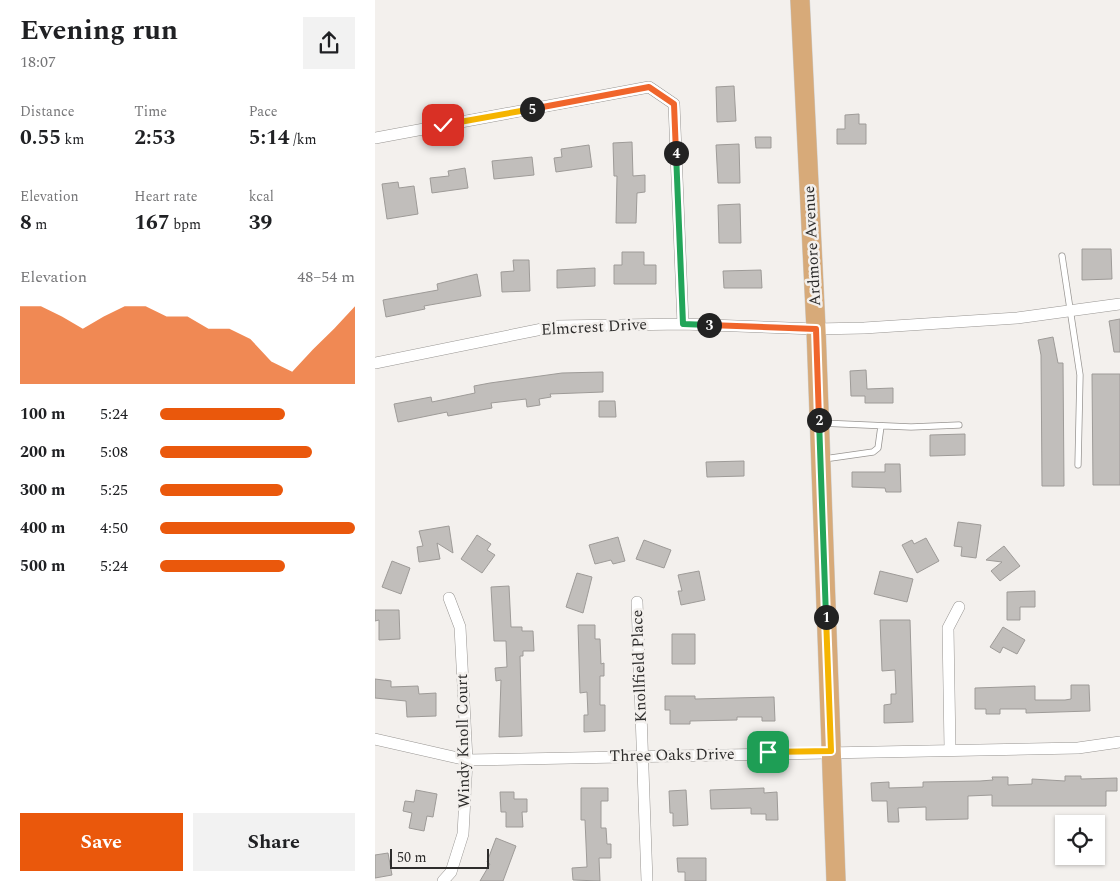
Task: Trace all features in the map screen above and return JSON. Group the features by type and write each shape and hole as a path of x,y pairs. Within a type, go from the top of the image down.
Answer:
{"main road":[{"name":"Ardmore Avenue","path":"800,0 816,329 836,881"}],"street":[{"path":"375,138 649,87 674,104 683,324"},
{"name":"Elmcrest Drive","path":"375,363 557,326 683,324 816,329 948,324 1017,318 1120,304"},
{"name":"Windy Knoll Court","path":"443,881 451,872 463,834 467,760 460,627 449,598"},
{"name":"Knollfield Place","path":"637,602 647,881"},
{"path":"950,749 948,628 959,607"},
{"name":"Three Oaks Drive","path":"375,738 467,760 831,751 1078,748 1120,742"}],"lane":[{"path":"1062,256 1080,375 1078,465"},
{"path":"819,422 881,426 959,425"},
{"path":"820,460 873,452 878,448 881,426"}],"building":[{"path":"734,86 736,121 717,122 716,87"},
{"path":"859,114 859,124 866,124 866,144 837,144 837,129 845,129 845,115"},
{"path":"755,137 771,137 771,148 756,148"},
{"path":"632,142 633,176 645,175 645,192 637,193 636,223 616,223 617,176 614,176 613,143"},
{"path":"739,144 740,183 718,183 716,145"},
{"path":"589,145 592,167 556,172 554,158 562,157 561,149"},
{"path":"532,157 534,175 494,179 492,161"},
{"path":"465,168 468,188 432,193 430,178 449,176 448,171"},
{"path":"398,182 399,188 414,186 418,214 387,219 382,184"},
{"path":"740,204 741,243 719,243 718,205"},
{"path":"1082,249 1111,249 1112,279 1082,280"},
{"path":"622,252 644,252 644,265 656,265 656,284 614,284 614,265 622,265"},
{"path":"513,260 529,260 530,291 502,292 501,272 514,271"},
{"path":"595,268 595,286 557,288 557,270"},
{"path":"761,270 762,288 724,288 723,271"},
{"path":"477,274 481,296 424,306 425,309 386,317 383,300 438,290 437,284"},
{"path":"1120,319 1120,352 1114,352 1109,321"},
{"path":"1053,337 1058,363 1063,363 1064,486 1042,486 1041,355 1038,340"},
{"path":"866,370 867,389 893,388 893,403 865,403 865,396 851,396 850,371"},
{"path":"603,372 603,392 550,394 551,397 539,399 540,405 527,407 526,399 491,403 492,408 448,416 447,412 398,422 394,404 431,397 432,402 475,393 474,386 490,383 562,373"},
{"path":"1092,374 1120,374 1120,485 1093,485"},
{"path":"599,401 615,401 616,417 599,417"},
{"path":"965,434 965,455 930,456 930,435"},
{"path":"744,461 744,476 707,477 706,462"},
{"path":"885,464 900,464 901,492 886,492 885,488 852,487 852,472 885,472"},
{"path":"958,522 981,525 976,558 961,556 962,547 954,546"},
{"path":"449,526 453,553 437,543 440,559 419,562 417,547 423,546 419,531"},
{"path":"477,535 491,544 487,550 495,555 482,573 461,559"},
{"path":"618,537 625,561 613,564 611,560 595,564 589,545"},
{"path":"926,538 939,561 917,573 902,545 912,540 914,544"},
{"path":"644,540 671,550 664,568 636,559"},
{"path":"1004,546 1020,566 1000,581 991,571 1002,562 986,560"},
{"path":"392,561 410,568 401,594 382,587"},
{"path":"699,571 705,600 681,605 678,591 682,591 678,575"},
{"path":"880,571 913,579 907,602 874,594"},
{"path":"577,573 592,577 583,613 566,607"},
{"path":"509,586 511,627 522,627 522,631 533,631 534,651 523,651 523,656 520,656 522,736 499,737 501,680 496,681 495,668 507,667 506,641 494,641 491,587"},
{"path":"1035,591 1035,607 1020,607 1020,620 1007,620 1007,592"},
{"path":"375,610 399,610 400,639 379,640 379,620 375,621"},
{"path":"880,620 910,620 913,722 884,723 884,705 891,704 891,694 896,694 895,670 882,671"},
{"path":"578,625 595,625 595,639 600,639 601,664 604,663 604,676 600,676 600,705 605,705 605,731 584,732 584,715 588,715 587,692 580,693"},
{"path":"1003,627 1025,640 1017,654 1003,647 1000,653 990,647"},
{"path":"672,634 695,634 695,664 672,664"},
{"path":"375,679 391,681 391,687 418,686 419,694 436,693 436,716 407,717 406,701 375,698"},
{"path":"1071,685 1089,685 1090,711 1026,713 1026,709 1000,709 1000,714 986,714 986,709 975,709 975,688 1035,686 1035,700 1065,700 1071,699"},
{"path":"665,696 695,696 695,699 774,697 775,721 762,721 762,717 737,717 737,720 690,721 690,724 670,724 670,710 665,710"},
{"path":"1065,776 1081,776 1081,779 1117,778 1117,791 1106,791 1106,806 992,806 992,795 968,796 968,819 926,820 926,807 898,808 899,822 888,822 887,801 872,801 871,783 889,782 889,788 923,787 923,782 980,781 993,780 992,777 1008,777 1008,785 1032,784 1032,779 1065,781"},
{"path":"581,788 608,788 608,801 601,801 601,828 606,828 607,844 611,844 611,858 599,858 600,881 573,880 572,868 587,867 585,820 581,820"},
{"path":"764,788 764,793 777,792 778,820 766,820 766,814 751,814 751,808 711,809 710,790"},
{"path":"416,790 437,794 433,817 427,816 424,831 409,828 412,813 403,811 405,801 414,802"},
{"path":"686,790 688,825 673,826 673,813 670,813 669,791"},
{"path":"500,792 514,792 514,799 527,799 527,812 522,812 523,827 506,827 506,812 501,812"},
{"path":"496,838 516,846 503,881 480,881 490,864 487,862"},
{"path":"388,853 392,875 375,878 375,855"},
{"path":"677,858 706,858 706,881 685,881 685,872 678,872"}],"route":[{"path":"443,125 649,87 674,104 683,324 816,329 831,751 768,752"}]}
